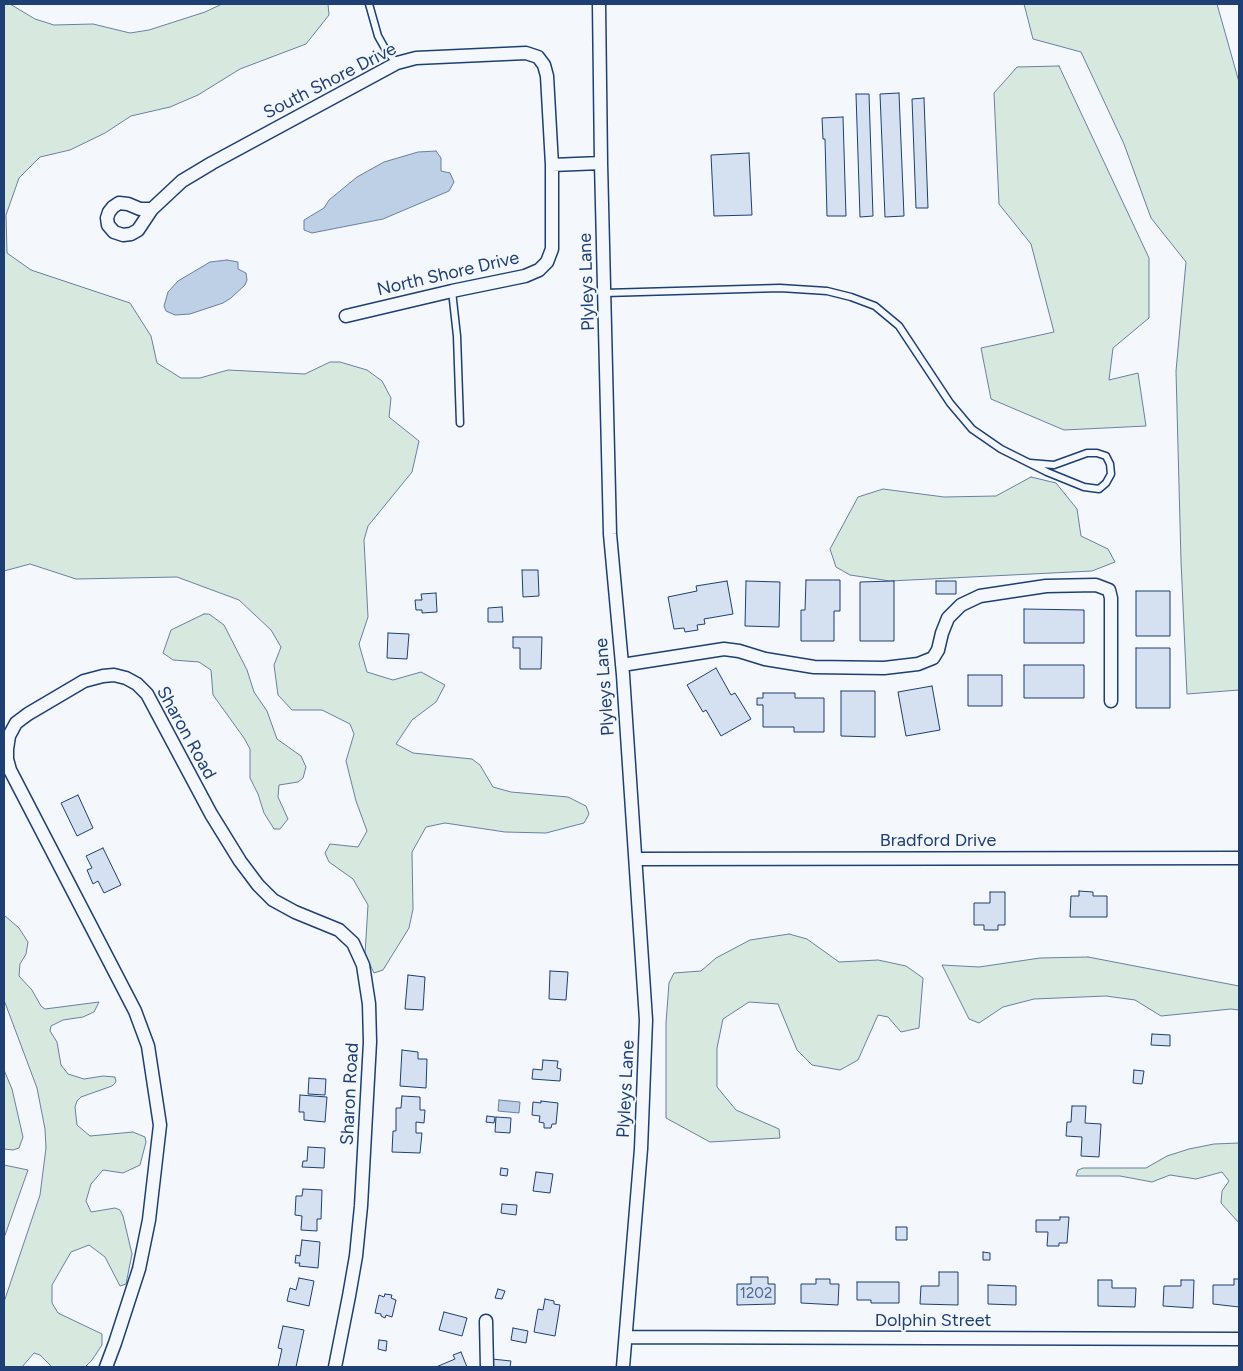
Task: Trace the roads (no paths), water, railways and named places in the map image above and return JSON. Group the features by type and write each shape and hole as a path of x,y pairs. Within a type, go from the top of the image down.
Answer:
{"street":[{"name":"Plyleys Lane","path":"599,4 610,534 622,665 646,1020 641,1149 627,1338 623,1367"},
{"name":"South Shore Drive","path":"152,209 182,182 212,163 397,64 416,58 526,53 538,57 544,65 547,76 552,165"},
{"path":"552,165 601,163"},
{"name":"North Shore Drive","path":"346,316 452,290 525,276 538,270 547,262 552,249 552,165"},
{"path":"622,665 724,649 739,651 765,659 814,667 884,668 918,664 933,658 938,650 948,618 961,605 980,596 1046,586 1096,585 1109,590 1111,598 1111,701"},
{"name":"Sharon Road","path":"106,1367 139,1269 149,1220 160,1124 148,1046 135,1010 10,770 7,749 9,736 16,723 28,714 84,681 114,675 126,678 137,684 147,694 211,814 240,861 258,885 273,900 295,912 338,930 353,943 363,965 369,1004 370,1042 361,1206 351,1288 335,1367"},
{"name":"Bradford Drive","path":"636,858 1239,858"},
{"path":"486,1321 487,1367"},
{"name":"Dolphin Street","path":"627,1338 1239,1339"}],"lane":[{"path":"369,4 378,36 387,52 397,64"},
{"path":"605,293 780,288 827,291 875,306 899,326 950,403 972,429 1001,450 1030,464 1084,487 1099,489 1106,483 1110,474 1110,464 1106,456 1097,453 1087,454 1054,464 1030,464"},
{"path":"452,290 457,336 460,423"}],"water":[{"path":"436,151 441,158 441,171 450,173 454,182 449,191 383,219 312,233 304,230 304,220 324,208 329,200 357,177 384,162 418,152"},
{"path":"227,260 238,262 238,269 246,273 247,280 245,285 231,298 223,303 190,314 175,315 166,311 164,306 168,292 178,281 210,262"},
{"path":"499,1100 520,1102 519,1113 498,1111"}]}
